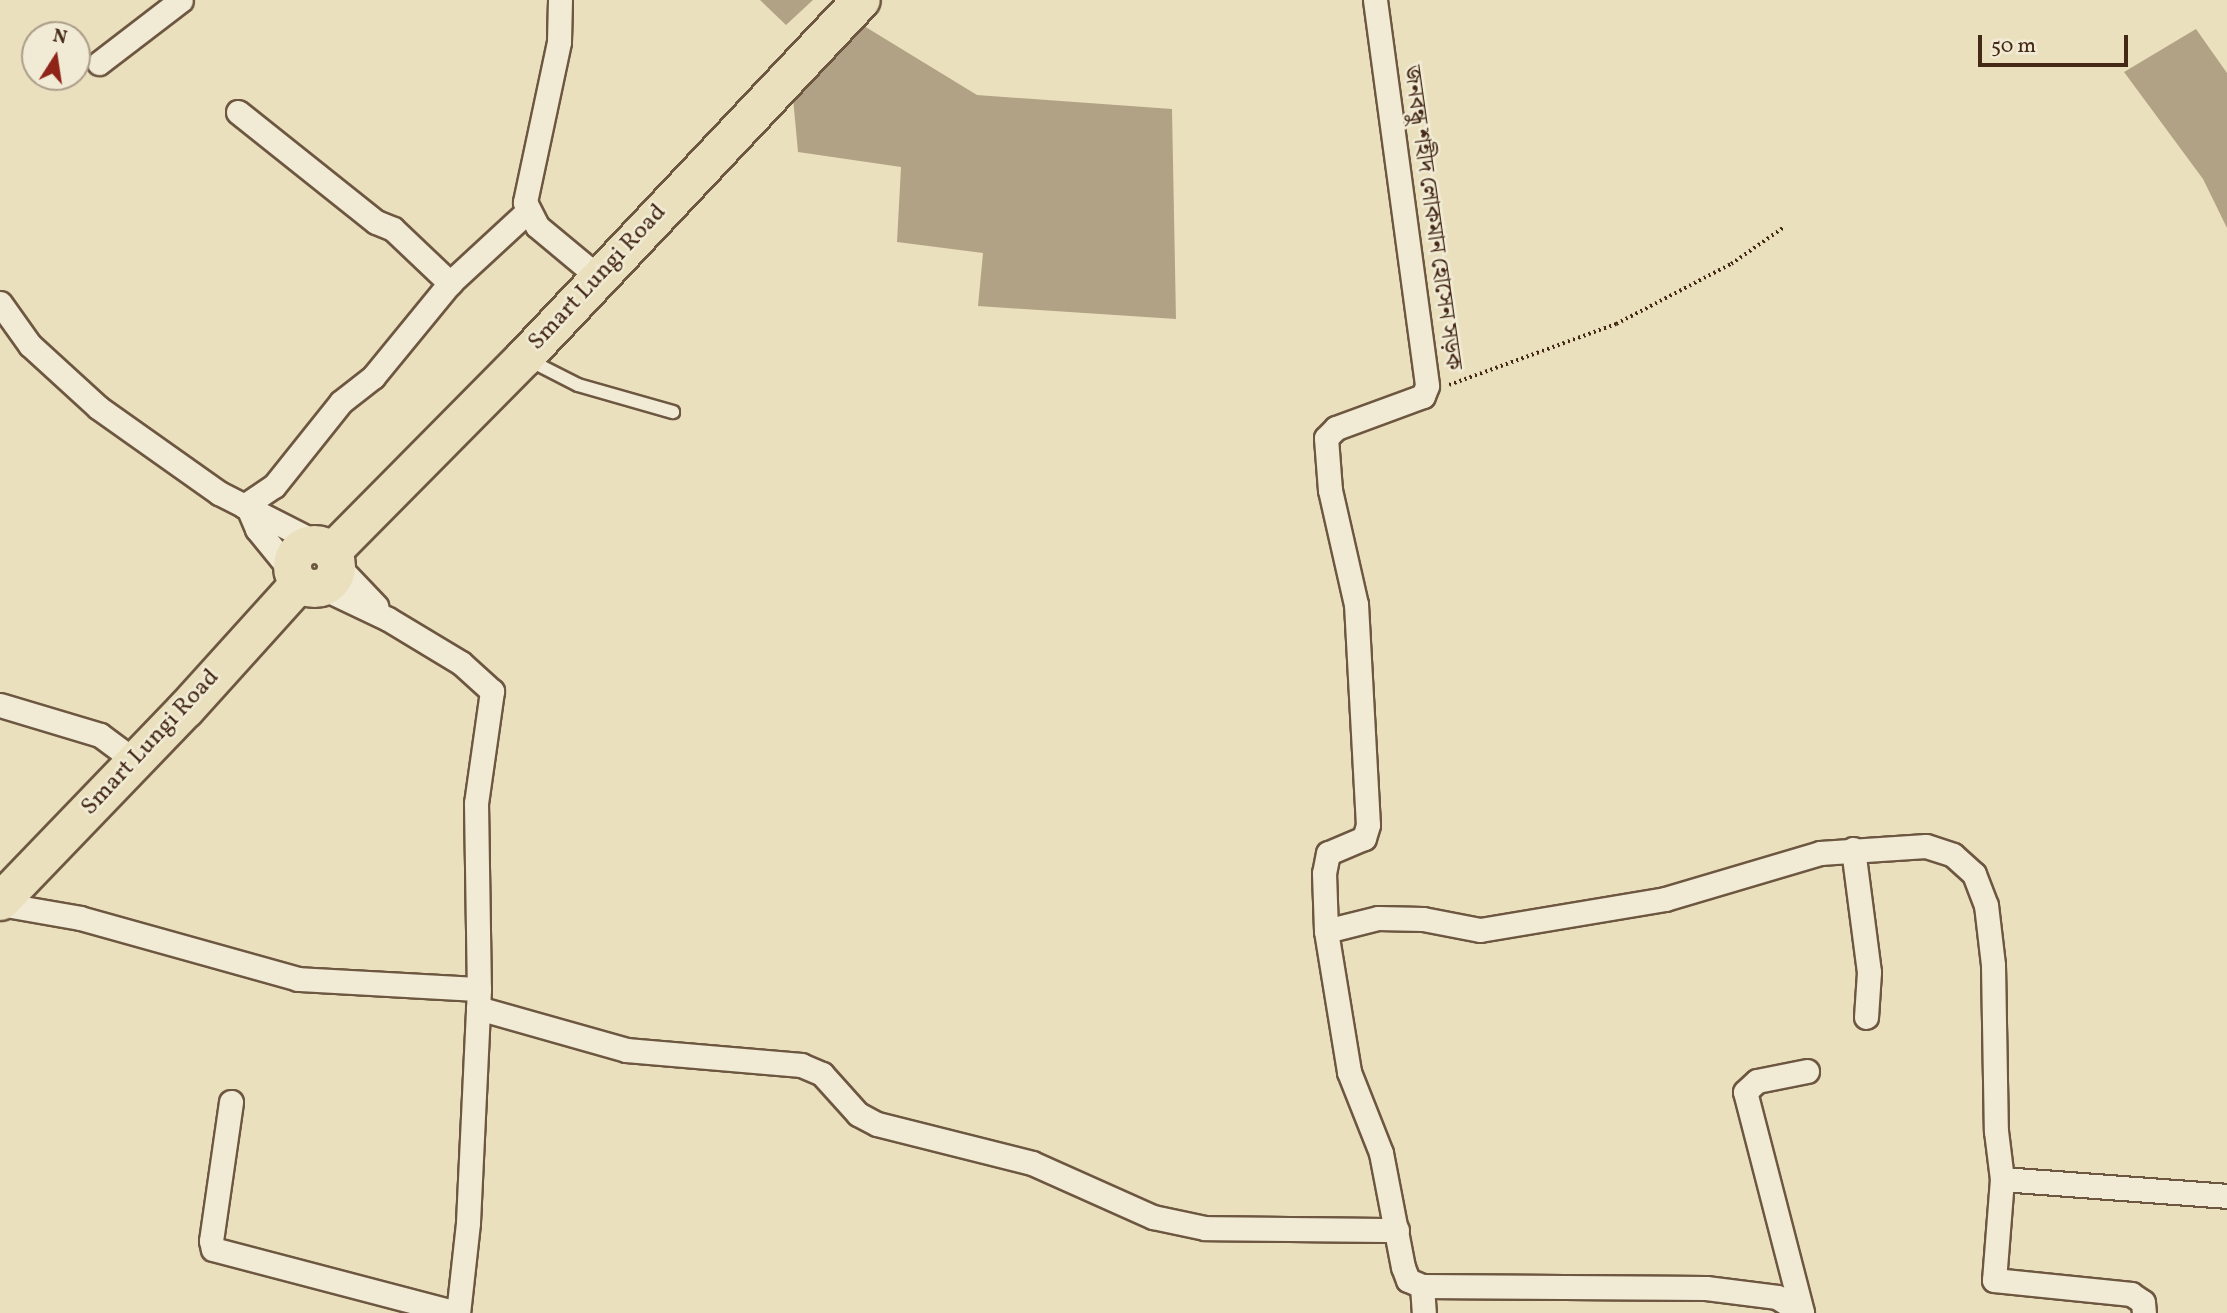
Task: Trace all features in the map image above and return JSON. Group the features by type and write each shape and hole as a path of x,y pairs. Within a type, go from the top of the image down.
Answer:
{"main road":[{"name":"Smart Lungi Road","path":"0,902 317,567 524,357 597,276 861,0"}],"street":[{"path":"99,63 181,0"},
{"path":"560,0 559,43 526,193 528,211 549,239 597,276"},
{"name":"জনবন্ধু শহীদ লোকমান হোসেন সড়ক","path":"1375,0 1426,393 1332,430 1326,438 1330,490 1356,604 1368,816 1364,838 1328,853 1326,931 1349,1072 1381,1153 1408,1280 1422,1286"},
{"path":"239,112 376,222 393,229 450,283"},
{"path":"247,508 274,486 341,402 373,377 450,283 528,211"},
{"path":"0,303 30,345 99,408 247,508 266,513 317,567"},
{"path":"231,1102 211,1241 213,1249 458,1313 468,1223 478,999 477,803 492,691 461,663 388,619 317,567 257,529 247,508"},
{"path":"0,705 100,735 135,761"},
{"path":"1326,931 1377,918 1423,919 1480,930 1665,899 1772,866 1853,849 1926,846 1953,855 1974,874 1986,905 1993,965 1996,1130 2002,1179 1994,1280 2131,1294 2143,1302 2144,1313"},
{"path":"1853,849 1869,972 1866,1017"},
{"path":"0,902 80,918 298,979 478,999 626,1050 801,1065 822,1074 858,1114 877,1124 1032,1163 1153,1217 1205,1228 1397,1230"},
{"path":"1802,1312 1745,1092 1757,1081 1807,1071"},
{"path":"2002,1179 2227,1196"},
{"path":"1424,1313 1422,1286 1706,1287 1777,1297 1802,1312"}],"lane":[{"path":"524,357 578,385 673,412"}],"path":[{"path":"1426,393 1616,324 1731,264 1784,227"}],"shaded area":[{"path":"760,0 813,0 786,25"},
{"path":"864,26 977,95 1172,109 1176,319 978,306 983,253 897,242 901,167 798,152 793,98"},
{"path":"2196,29 2227,73 2227,228 2203,179 2124,72"}]}
